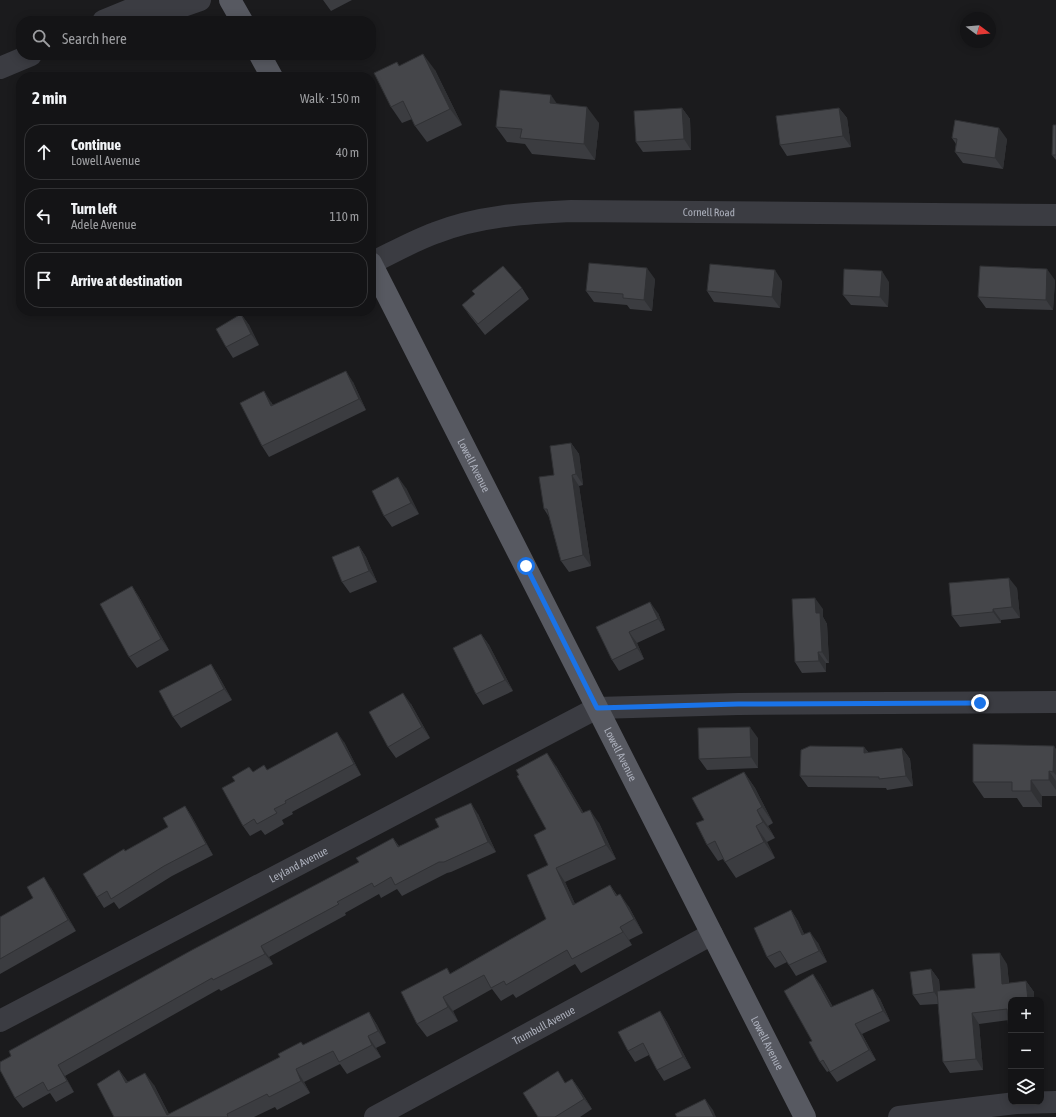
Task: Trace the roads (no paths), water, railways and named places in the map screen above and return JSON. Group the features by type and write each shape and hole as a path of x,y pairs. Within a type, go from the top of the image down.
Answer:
{"main road":[{"path":"230,0 239,16"},
{"path":"263,60 269,72"},
{"name":"Lowell Avenue","path":"376,273 806,1117"}],"street":[{"path":"112,16 134,4 180,7 200,0"},
{"path":"0,68 20,60"},
{"name":"Cornell Road","path":"376,261 435,233 469,223 534,213 571,210 1056,215"},
{"path":"597,708 738,704 1056,702"},
{"name":"Leyland Avenue","path":"0,1021 597,708"},
{"name":"Trumbull Avenue","path":"375,1117 712,934"},
{"path":"900,1117 1016,1103 1056,1102"}]}
